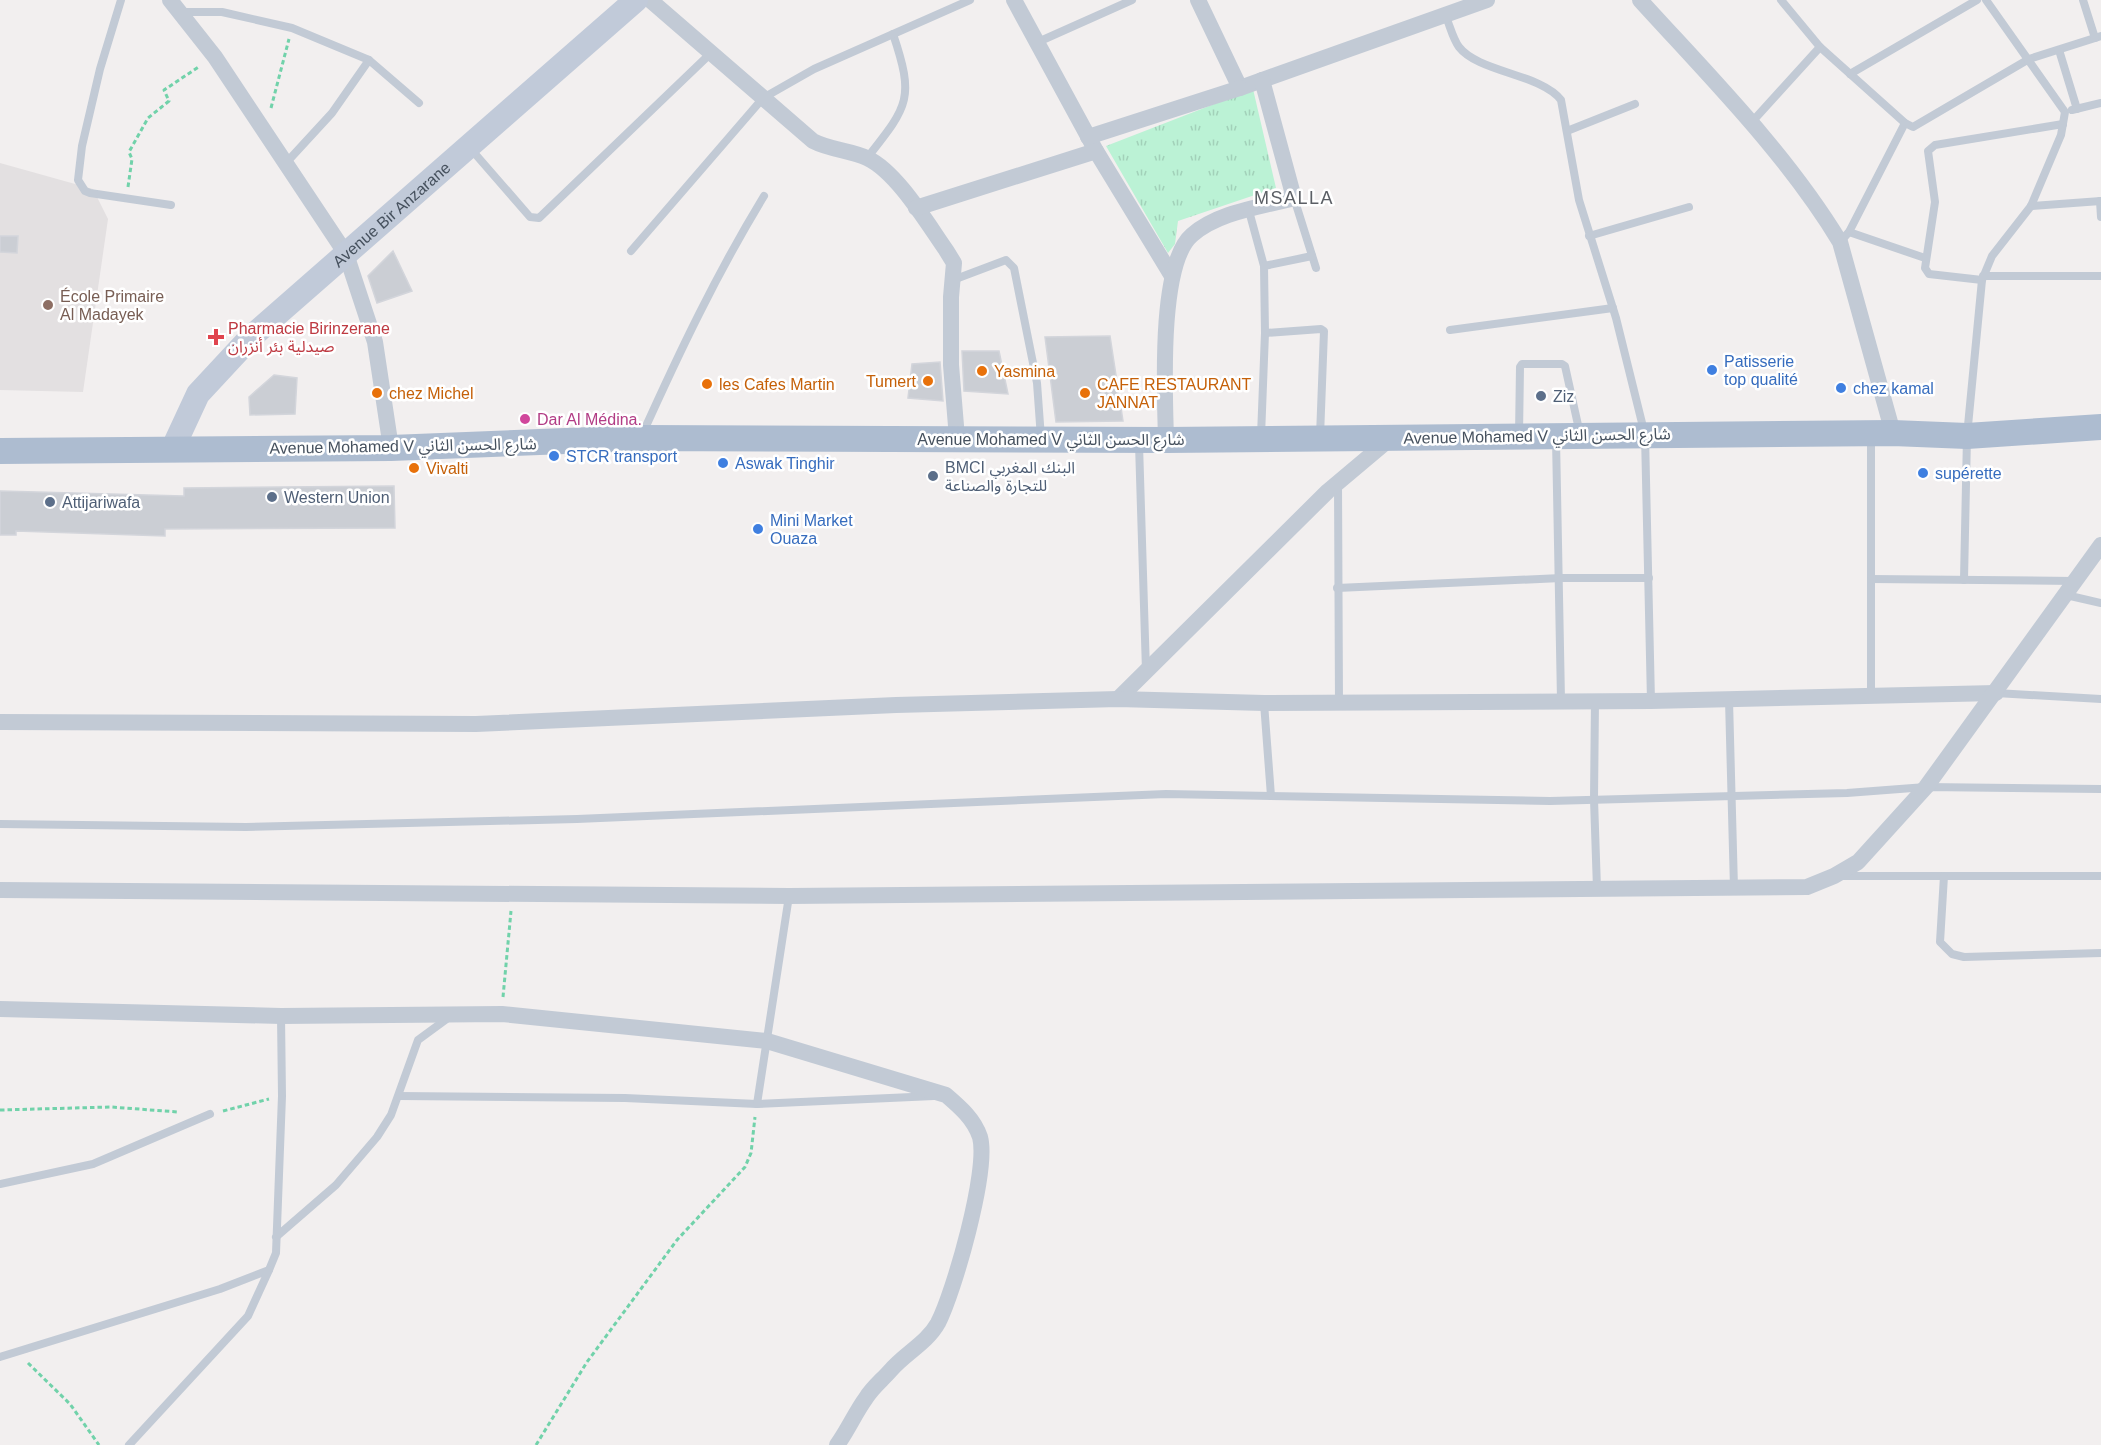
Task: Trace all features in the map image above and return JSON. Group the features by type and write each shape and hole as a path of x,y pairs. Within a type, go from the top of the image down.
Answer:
{"main road":[{"name":"Avenue Mohamed V شارع الحسن الثاني","path":"0,451 391,448 641,438 1260,440 1645,435 1967,436 2101,427"}],"street":[{"path":"1014,0 1092,144 1172,276"},
{"path":"1198,0 1240,88"},
{"path":"915,208 1262,80 1446,17 1468,3 1488,0"},
{"path":"1640,0 1751,123 1825,216 1845,237 1882,434"},
{"path":"636,1 712,52 763,98 822,146 867,158 881,166 915,208 954,263 951,365 957,438"},
{"name":"Avenue Bir Anzarane","path":"172,450 198,394 251,337 636,1"},
{"path":"175,6 265,130 346,254 375,342 391,448"},
{"path":"1166,440 1165,348 1172,276 1190,236 1212,221 1294,198 1262,80"},
{"path":"1118,699 1338,482 1391,438"},
{"path":"0,890 789,896 1807,887 1834,876 1858,862 1926,787 2101,545"},
{"path":"0,722 476,724 896,705 1118,699 1264,703 1651,701 1996,693"},
{"path":"0,1009 281,1016 502,1014 767,1041 946,1095 967,1113 980,1138 981,1160 975,1197 956,1275 937,1324 920,1345 897,1362 866,1398 837,1445"}],"lane":[{"path":"121,0 100,69 82,146 78,180 84,191 90,193 171,205"},
{"path":"632,251 763,98 814,69 970,0"},
{"path":"1038,42 1132,0"},
{"path":"1781,0 1820,48 1911,127 2029,59 2098,37 2083,0"},
{"path":"1850,74 1977,0"},
{"path":"1964,580 1967,436 1983,278 1992,256 2031,206 2066,112 1986,0"},
{"path":"175,6 222,12 292,28 369,60 419,103"},
{"path":"1446,17 1456,41 1467,54 1557,95 1561,100 1589,236 1613,308 1645,435 1651,701"},
{"path":"867,158 898,118 907,98 905,70 893,34"},
{"path":"1751,123 1820,48"},
{"path":"2059,50 2077,109"},
{"path":"470,148 530,217 539,218 712,52"},
{"path":"286,163 333,113 369,60"},
{"path":"2066,112 2101,103"},
{"path":"1567,131 1635,104"},
{"path":"1905,123 1845,237 1925,258"},
{"path":"2063,124 1935,145 1928,151 1935,202 1925,268 1929,274 1983,278 2101,276"},
{"path":"641,438 694,321 730,252 764,196"},
{"path":"1294,198 1316,268"},
{"path":"2031,206 2101,201 2101,217"},
{"path":"1589,236 1689,207"},
{"path":"1249,211 1264,266 1265,333 1260,440"},
{"path":"1264,266 1312,256"},
{"path":"954,280 1006,260 1014,268 1037,383 1041,438"},
{"path":"1450,330 1613,308"},
{"path":"1265,333 1321,329 1324,331 1320,439"},
{"path":"1519,436 1519,371 1522,364 1565,366 1568,436 1561,578 1562,700"},
{"path":"1871,697 1871,579 1882,434"},
{"path":"1139,440 1146,672"},
{"path":"1338,482 1339,702"},
{"path":"1337,588 1561,578 1649,578"},
{"path":"1871,579 2076,581"},
{"path":"2066,595 2101,603"},
{"path":"1996,693 2101,699"},
{"path":"1595,700 1594,800 1597,889"},
{"path":"1729,700 1734,888"},
{"path":"1264,703 1271,796"},
{"path":"0,824 246,827 577,819 1166,794 1594,800 1847,793 1926,787 2101,789"},
{"path":"1834,876 2101,876"},
{"path":"1944,876 1940,942 1952,954 1964,957 2101,953"},
{"path":"757,1104 789,896"},
{"path":"129,1445 248,1316 274,1262 282,1096 281,1016"},
{"path":"276,1237 351,1169 391,1115 418,1040 451,1016"},
{"path":"399,1096 615,1098 757,1104 946,1095"},
{"path":"0,1184 93,1164 210,1114"},
{"path":"0,1357 230,1286 269,1270"}],"path":[{"path":"265,130 292,28"},
{"path":"127,198 132,159 129,152 147,118 169,101 164,90 214,57"},
{"path":"502,1014 512,894"},
{"path":"0,1110 111,1107 210,1114 282,1096"},
{"path":"536,1445 587,1362 670,1250 745,1167 751,1153 757,1104"},
{"path":"18,1353 70,1404 99,1445"}],"shaded area":[{"name":"École Primaire Al Madayek","path":"0,163 93,189 108,219 83,392 0,390"}],"green space":[{"path":"1253,89 1276,188 1178,221 1175,244 1168,253 1106,146"}],"building":[{"path":"0,236 18,236 17,253 0,252"},
{"path":"393,251 412,291 377,303 368,276"},
{"name":"CAFE RESTAURANT JANNAT","path":"1110,336 1123,421 1056,422 1045,337"},
{"name":"Yasmina","path":"962,351 999,351 1008,394 964,391"},
{"name":"Tumert","path":"940,362 943,401 908,398 912,364"},
{"path":"274,375 297,378 295,414 250,415 249,397"},
{"path":"394,486 395,528 165,529 165,536 16,531 16,535 0,535 0,491 184,496 184,488"}],"place":[{"name":"École Primaire Al Madayek","path":"48,305"},
{"name":"Pharmacie Birinzerane صيدلية بئر أنزران","path":"216,337"},
{"name":"Patisserie top qualité","path":"1712,370"},
{"name":"Yasmina","path":"982,371"},
{"name":"Tumert","path":"928,381"},
{"name":"les Cafes Martin","path":"707,384"},
{"name":"chez kamal","path":"1841,388"},
{"name":"chez Michel","path":"377,393"},
{"name":"CAFE RESTAURANT JANNAT","path":"1085,393"},
{"name":"Ziz","path":"1541,396"},
{"name":"Dar Al Médina.","path":"525,419"},
{"name":"STCR transport","path":"554,456"},
{"name":"Aswak Tinghir","path":"723,463"},
{"name":"Vivalti","path":"414,468"},
{"name":"supérette","path":"1923,473"},
{"name":"BMCI البنك المغربي للتجارة والصناعة","path":"933,476"},
{"name":"Western Union","path":"272,497"},
{"name":"Attijariwafa","path":"50,502"},
{"name":"Mini Market Ouaza","path":"758,529"}],"district":[{"name":"MSALLA","path":"1294,198"}]}
